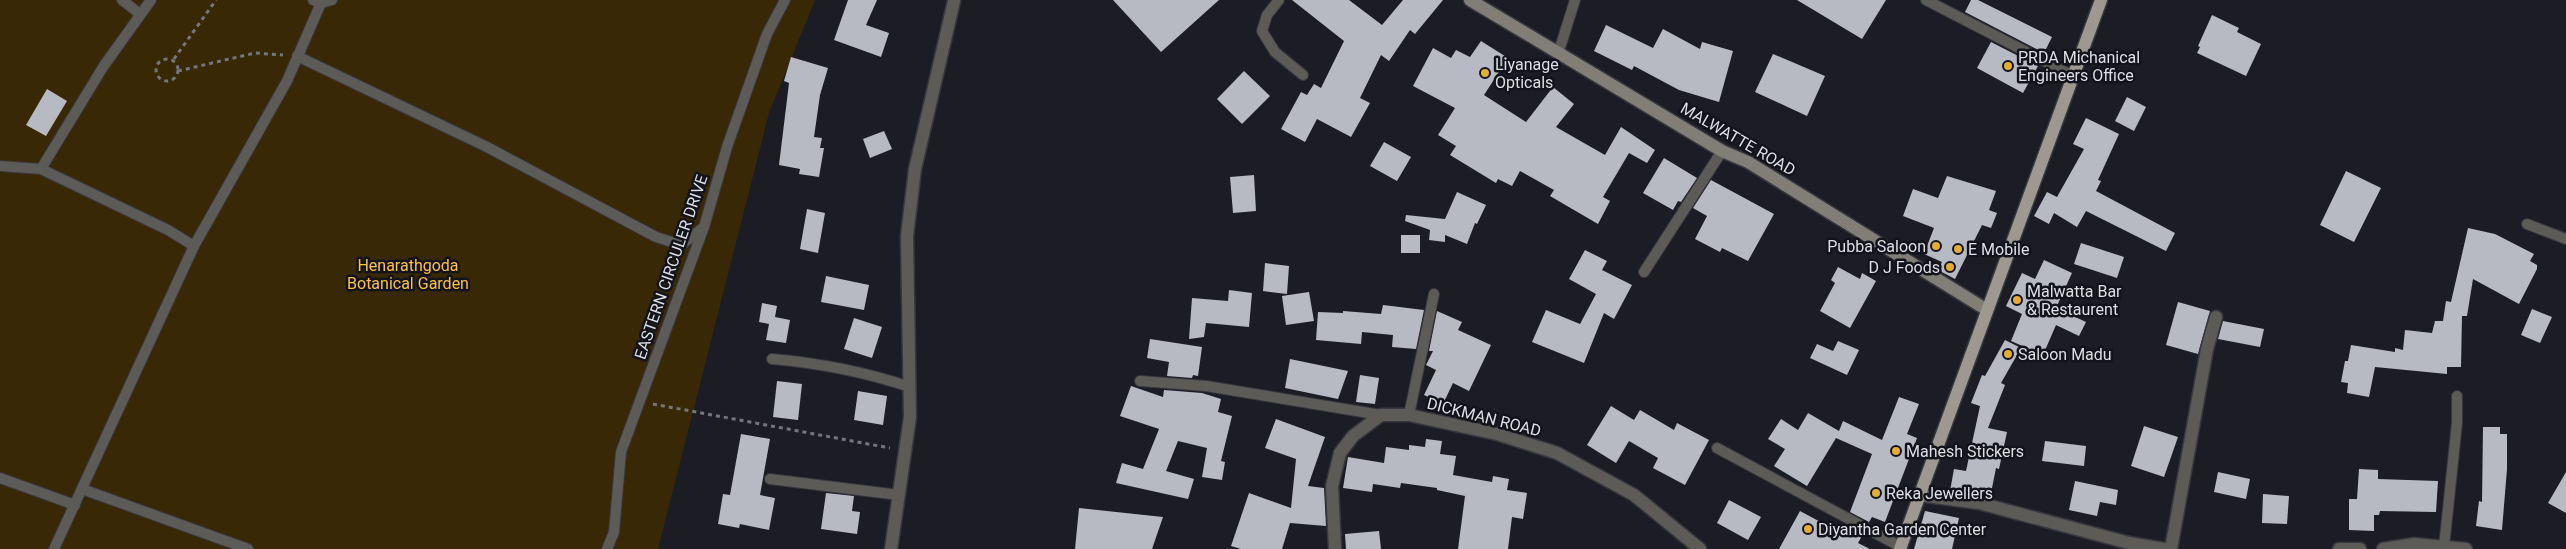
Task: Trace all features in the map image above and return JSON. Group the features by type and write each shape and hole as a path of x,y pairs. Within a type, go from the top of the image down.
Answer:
{"main road":[{"path":"1900,548 2101,0"}],"street":[{"name":"MALWATTE ROAD","path":"1470,0 1559,51 1722,151 1748,162 1987,310"},
{"path":"891,549 910,417 908,236 914,178 954,1"},
{"path":"2171,549 2208,349 2216,317"},
{"path":"1336,549 1332,486 1340,453 1353,436 1381,415"},
{"name":"DICKMAN ROAD","path":"1381,415 1409,415 1497,434 1557,454 1634,495 1700,549"},
{"path":"1919,495 1980,503 2129,543 2164,549"},
{"path":"2383,549 2414,544 2466,549"},
{"path":"2339,549 2360,549"}],"lane":[{"path":"122,0 140,14"},
{"path":"40,169 103,67 151,0"},
{"path":"54,549 155,326 194,246 286,81 317,2 332,0"},
{"name":"EASTERN CIRCULER DRIVE","path":"607,549 614,532 621,452 704,227 727,147 767,34 785,0"},
{"path":"1279,0 1267,15 1262,31 1275,52 1303,75"},
{"path":"1559,51 1575,0"},
{"path":"1926,0 2073,76"},
{"path":"297,56 487,148 656,236 681,245 704,227"},
{"path":"1644,272 1722,151"},
{"path":"0,166 40,169 168,230 194,246"},
{"path":"2528,224 2566,239"},
{"path":"1409,415 1434,294"},
{"path":"772,359 809,362 882,378 910,387"},
{"path":"1140,381 1206,386 1381,415"},
{"path":"2444,547 2457,423 2457,396"},
{"path":"1717,448 1900,548"},
{"path":"0,478 75,505"},
{"path":"770,479 899,495"},
{"path":"82,489 248,549"}],"path":[{"path":"174,59 178,71 174,80 168,82 160,80 155,73 157,65 163,60 174,59 216,0"},
{"path":"178,71 255,52 297,56"},
{"path":"640,401 905,451"}],"green space":[{"name":"Henarathgoda Botanical Garden","path":"0,0 815,0 769,113 658,549 0,549"}],"building":[{"path":"848,0 877,0 866,25 889,33 881,57 834,40"},
{"path":"1113,0 1219,0 1161,52"},
{"path":"1292,0 1349,0 1382,25 1403,0 1443,0 1415,34 1410,30 1389,61 1381,55 1360,98 1370,103 1351,137 1317,119 1305,142 1281,129 1301,92 1307,95 1314,84 1321,88 1344,41"},
{"path":"1797,0 1886,0 1862,39"},
{"path":"1971,0 1978,0 2052,37 2044,53 1965,12"},
{"path":"2212,15 2239,28 2237,32 2261,44 2246,76 2197,53 2200,47 2198,46"},
{"path":"1606,25 1653,48 1663,29 1700,49 1702,42 1733,51 1719,102 1679,90 1634,66 1632,70 1594,51"},
{"path":"1481,41 1508,58 1484,95 1526,122 1553,87 1574,104 1556,127 1605,155 1621,127 1655,150 1647,163 1629,153 1603,197 1610,201 1598,224 1550,196 1554,190 1520,171 1512,186 1498,179 1496,183 1450,155 1456,146 1438,135 1455,108 1413,86 1433,48 1451,58 1456,50 1470,57"},
{"name":"PRDA Michanical Engineers Office","path":"1991,42 2038,66 2023,93 1977,68"},
{"path":"1773,54 1825,76 1807,116 1755,92"},
{"path":"791,57 828,68 820,95 814,137 822,138 820,148 824,148 819,177 799,174 800,169 779,165 789,83 784,81"},
{"path":"1244,71 1270,96 1242,124 1217,99"},
{"path":"47,89 67,101 46,136 26,125"},
{"path":"2127,97 2146,107 2134,131 2115,121"},
{"path":"2086,118 2119,134 2098,180 2101,181 2096,191 2175,233 2166,251 2086,211 2077,227 2054,213 2049,224 2034,216 2047,192 2057,197 2084,149 2073,144"},
{"path":"884,131 892,149 870,158 863,139"},
{"path":"1384,142 1411,157 1397,181 1370,166"},
{"path":"1664,158 1697,178 1681,202 1678,201 1673,210 1643,193"},
{"path":"2346,171 2381,188 2354,242 2320,225"},
{"path":"1254,175 1256,211 1233,213 1230,177"},
{"path":"1947,176 1996,191 1989,210 1997,213 1991,228 1982,225 1955,279 1938,270 1942,262 1924,254 1934,228 1903,216 1913,189 1938,198"},
{"path":"1711,180 1774,214 1748,261 1722,248 1720,252 1695,239 1707,216 1693,208"},
{"path":"1457,192 1486,205 1477,224 1475,223 1467,244 1445,235 1445,242 1429,240 1430,230 1405,221 1406,215 1445,219"},
{"path":"807,209 825,213 818,253 800,249"},
{"path":"2468,228 2495,234 2534,254 2530,261 2537,265 2537,269 2519,304 2473,279 2467,316 2462,316 2461,367 2447,367 2447,374 2375,367 2369,397 2347,393 2348,383 2341,382 2345,361 2348,361 2351,345 2395,352 2395,348 2403,350 2405,330 2432,333 2435,321 2443,321 2446,301 2451,302"},
{"path":"1401,235 1420,235 1420,253 1401,253"},
{"path":"2081,243 2124,257 2117,278 2074,264"},
{"path":"1585,250 1607,261 1602,270 1632,285 1614,319 1604,313 1584,363 1532,342 1546,310 1580,324 1596,294 1569,279"},
{"path":"2044,260 2072,273 2056,308 2086,322 2079,336 2056,325 2043,355 2011,341 2022,314 2006,306 2022,273 2035,279"},
{"path":"1265,263 1289,266 1287,294 1263,291"},
{"path":"1838,267 1860,279 1862,273 1876,281 1850,328 1820,311 1835,283 1831,280"},
{"path":"826,276 869,285 864,310 821,302"},
{"path":"1229,290 1252,293 1249,327 1206,323 1204,337 1189,339 1192,298 1228,301"},
{"path":"1309,292 1314,321 1286,325 1282,296"},
{"path":"2178,302 2210,311 2198,354 2166,345"},
{"path":"762,303 777,306 775,317 790,320 786,343 766,340 769,324 759,322"},
{"path":"1383,305 1424,310 1416,349 1392,347 1393,335 1362,332 1361,344 1316,340 1318,312 1343,313 1343,311 1381,314"},
{"path":"2532,309 2552,317 2540,343 2521,335"},
{"path":"1437,311 1462,322 1458,330 1491,345 1469,391 1453,383 1443,404 1424,395 1436,370 1426,365 1433,351 1429,351"},
{"path":"854,318 882,327 872,358 844,349"},
{"path":"2223,321 2264,329 2260,347 2218,339"},
{"path":"1150,339 1202,347 1198,376 1193,375 1192,378 1167,376 1169,362 1147,358"},
{"path":"2005,340 2021,348 2001,383 2005,385 1988,428 2007,432 1999,469 1996,468 1990,498 1950,491 1954,469 1966,471 1980,406 1971,403 1982,375 1985,376"},
{"path":"1838,341 1859,350 1847,375 1810,358 1817,344 1833,351"},
{"path":"1290,359 1348,371 1338,399 1285,388"},
{"path":"1360,375 1379,378 1375,404 1356,402"},
{"path":"777,381 802,384 798,420 773,417"},
{"path":"1131,386 1163,397 1164,390 1202,393 1221,399 1218,412 1232,416 1221,461 1225,462 1222,480 1202,477 1207,448 1178,441 1166,471 1194,479 1188,499 1116,483 1122,463 1143,469 1159,429 1120,416"},
{"path":"858,391 887,396 883,425 854,420"},
{"path":"1899,397 1919,404 1907,434 1917,438 1885,522 1872,517 1869,522 1850,512 1872,454 1836,438 1807,486 1774,466 1785,449 1768,439 1781,419 1798,430 1808,413 1839,431 1843,421 1882,440"},
{"path":"1611,406 1634,420 1640,410 1674,430 1677,423 1709,440 1685,485 1653,468 1658,458 1629,441 1616,463 1587,445"},
{"path":"1276,419 1325,437 1308,486 1324,488 1326,526 1290,523 1282,549 1241,549 1231,546 1249,493 1291,508 1296,459 1265,448"},
{"path":"2144,426 2178,437 2164,477 2131,466"},
{"path":"2483,427 2500,427 2500,434 2507,434 2507,469 2502,530 2476,526 2479,501 2482,502"},
{"path":"741,434 770,439 760,495 775,498 769,530 740,524 739,528 718,524 723,494 730,495"},
{"path":"1426,439 1442,441 1440,454 1456,456 1453,475 1492,482 1493,476 1509,479 1507,490 1527,493 1523,519 1512,517 1508,549 1458,549 1465,496 1437,490 1437,488 1401,483 1400,488 1373,484 1372,492 1343,488 1348,457 1384,463 1386,447 1409,450 1409,445 1425,447"},
{"path":"2045,441 2086,446 2084,466 2042,461"},
{"path":"2359,469 2378,470 2378,479 2438,481 2436,512 2380,511 2379,515 2374,515 2374,531 2349,530 2349,499 2357,499"},
{"path":"2218,472 2250,479 2246,499 2214,492"},
{"path":"2566,472 2566,513 2548,503"},
{"path":"2075,481 2118,490 2116,505 2100,502 2097,516 2069,510"},
{"path":"826,493 854,496 852,511 860,512 857,534 821,529"},
{"path":"2263,494 2289,496 2287,524 2262,523"},
{"path":"1729,500 1761,517 1748,540 1717,523"},
{"path":"1079,508 1163,517 1152,549 1075,549"},
{"name":"Diyantha Garden Center","path":"1800,511 1841,533 1845,524 1863,534 1858,543 1870,549 1779,549"},
{"path":"1925,511 1959,518 1952,549 1914,549"},
{"path":"1379,531 1381,549 1346,549 1345,534"}],"place":[{"name":"PRDA Michanical Engineers Office","path":"2008,66"},
{"name":"Liyanage Opticals","path":"1485,73"},
{"name":"Pubba Saloon","path":"1936,246"},
{"name":"E Mobile","path":"1958,249"},
{"name":"D J Foods","path":"1950,267"},
{"name":"Malwatta Bar & Restaurent","path":"2017,300"},
{"name":"Saloon Madu","path":"2008,354"},
{"name":"Mahesh Stickers","path":"1896,451"},
{"name":"Reka Jewellers","path":"1876,493"},
{"name":"Diyantha Garden Center","path":"1808,529"}]}
